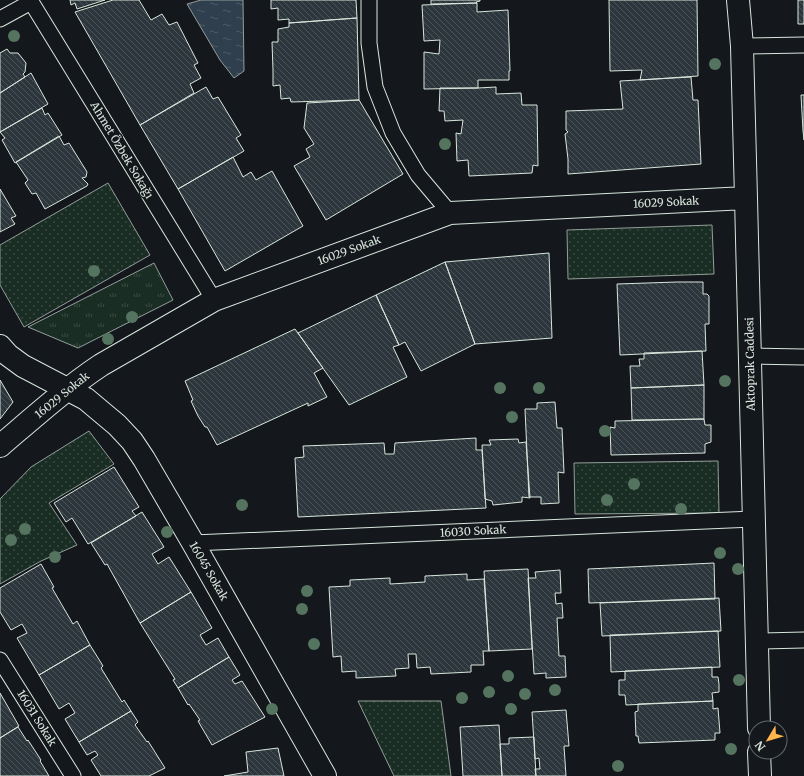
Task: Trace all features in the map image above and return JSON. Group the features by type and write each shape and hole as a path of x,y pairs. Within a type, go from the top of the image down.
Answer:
{"street":[{"name":"Aktoprak Caddesi","path":"738,0 742,46 759,720"},
{"name":"16029 Sokak","path":"0,446 67,389 101,365 214,300 450,213 746,198"},
{"name":"16045 Sokak","path":"0,346 8,355 23,366 86,399 102,411 132,441 193,543 325,776"},
{"path":"759,760 760,776"}],"lane":[{"path":"368,0 369,43 375,87 393,133 418,175 450,213"},
{"path":"0,19 31,1"},
{"name":"Ahmet Özbek Sokağı","path":"31,1 214,300"},
{"path":"742,46 804,45"},
{"path":"749,356 804,357"},
{"name":"16030 Sokak","path":"193,543 753,518"},
{"path":"756,641 804,640"},
{"name":"16031 Sokak","path":"0,660 73,776"}],"green space":[{"path":"108,183 150,255 24,327 0,285 0,245"},
{"path":"712,225 714,274 568,279 567,230"},
{"path":"154,263 173,300 78,348 28,327"},
{"path":"89,431 114,464 49,503 77,545 41,561 0,584 0,499 31,467"},
{"path":"718,461 719,513 575,514 574,463"},
{"path":"358,701 441,701 451,776 394,776"}],"water":[{"path":"201,0 243,0 244,71 234,78 220,60 187,4"}],"building":[{"path":"70,0 105,0 77,9 75,3 71,5"},
{"path":"113,0 139,0 151,20 162,14 169,25 177,22 198,63 194,65 201,78 190,84 194,93 140,125 75,12"},
{"path":"271,0 356,0 357,18 289,23 289,19 278,20 278,8 271,9"},
{"path":"431,0 480,1 476,2 477,3 431,4"},
{"path":"609,0 697,0 698,76 640,80 642,70 610,71"},
{"path":"798,0 804,0 804,24 798,24"},
{"path":"477,3 477,12 508,10 509,80 478,80 478,88 424,89 424,52 439,54 440,40 424,41 422,5"},
{"path":"357,18 359,100 291,102 290,98 281,99 280,85 273,86 272,42 278,42 278,29 289,27 289,23"},
{"path":"7,49 10,53 18,53 26,63 25,72 23,74 25,77 0,93 0,53"},
{"path":"31,73 48,104 0,132 0,93"},
{"path":"691,77 693,100 698,100 701,164 568,174 565,134 568,132 566,130 566,111 623,109 620,81"},
{"path":"206,87 213,99 218,97 241,135 236,138 244,151 178,189 140,125"},
{"path":"496,87 496,94 521,93 522,105 537,105 538,166 533,165 532,173 469,176 468,160 457,161 456,133 461,134 463,120 445,121 444,111 439,111 440,88"},
{"path":"801,95 804,95 804,140 803,131"},
{"path":"359,100 403,174 326,220 294,166 310,157 306,149 314,144 304,128 307,103"},
{"path":"42,108 45,115 48,113 62,135 15,163 2,140 5,138 0,132"},
{"path":"59,136 64,145 69,143 87,172 86,177 82,178 88,184 87,186 45,209 36,193 32,194 25,183 28,180 16,162"},
{"path":"233,157 243,177 251,172 256,180 272,171 303,226 225,271 178,189"},
{"path":"0,189 16,216 11,218 15,224 0,232"},
{"path":"549,253 552,338 475,344 445,262"},
{"path":"445,262 475,344 421,371 405,342 399,345 376,295"},
{"path":"703,282 703,294 707,294 709,296 709,324 705,324 706,351 620,355 617,284"},
{"path":"376,295 399,345 393,347 407,377 349,405 298,333"},
{"path":"295,329 323,368 314,373 327,397 308,406 308,403 217,445 207,427 205,427 198,416 191,401 193,400 185,381"},
{"path":"702,351 704,385 631,388 630,366 640,366 639,359 644,359 644,353"},
{"path":"0,380 13,402 0,419"},
{"path":"704,385 704,419 632,420 631,388"},
{"path":"555,402 557,428 562,428 564,473 558,472 559,503 541,504 541,497 529,497 525,409 537,409 537,403"},
{"path":"704,419 705,425 711,425 711,442 705,444 705,453 611,455 610,427 615,428 615,421"},
{"path":"476,438 476,450 482,450 486,508 298,517 295,458 304,457 303,446 384,443 385,454 394,454 395,443"},
{"path":"518,439 519,443 526,442 530,498 522,497 522,502 493,505 492,501 485,499 482,445 491,445 489,440"},
{"path":"114,467 139,507 132,511 136,516 88,544 72,518 66,522 54,503"},
{"path":"142,512 164,547 152,554 158,564 169,557 191,592 140,623 107,564 105,565 91,543"},
{"path":"714,563 715,599 589,603 588,569"},
{"path":"41,564 54,587 52,588 73,624 77,621 90,645 39,675 17,638 27,633 22,624 11,630 0,612 0,588"},
{"path":"528,569 532,649 489,651 484,571"},
{"path":"560,570 561,593 555,593 556,604 562,603 563,618 557,618 559,656 565,656 566,677 546,678 546,673 534,674 528,578 536,578 535,572"},
{"path":"467,574 467,580 484,579 489,651 483,651 484,665 471,665 471,672 431,674 430,667 417,668 416,654 408,654 409,668 395,669 396,676 356,678 356,671 342,672 341,656 333,657 329,587 350,586 350,580 390,578 390,584 425,582 425,576"},
{"path":"191,592 212,628 200,635 206,645 218,638 229,657 178,688 173,680 175,679 140,623"},
{"path":"719,598 721,631 602,636 600,603"},
{"path":"718,631 720,667 611,672 610,635"},
{"path":"90,645 103,666 101,668 122,702 124,700 131,711 79,742 65,719 75,713 69,703 59,709 39,675"},
{"path":"229,657 240,675 232,680 235,684 242,681 265,717 212,745 198,721 200,720 189,704 188,705 178,688"},
{"path":"712,667 712,677 718,677 719,684 719,692 712,693 713,701 626,705 625,695 619,695 619,680 625,680 625,671"},
{"path":"0,693 19,726 0,738"},
{"path":"713,701 713,709 718,708 720,733 715,733 715,740 639,743 638,736 636,736 635,712 638,711 638,704"},
{"path":"566,710 569,746 564,746 566,776 536,776 535,769 540,769 539,758 535,759 532,712"},
{"path":"131,711 138,722 135,725 147,742 148,741 165,768 149,776 101,776 91,760 98,755 95,751 87,755 79,742"},
{"path":"499,725 502,776 463,776 460,727"},
{"path":"18,727 41,760 40,761 49,776 0,776 0,738"},
{"path":"534,737 536,776 502,776 500,744 509,744 509,738"},
{"path":"278,748 284,776 224,776 248,772 246,752"}]}
